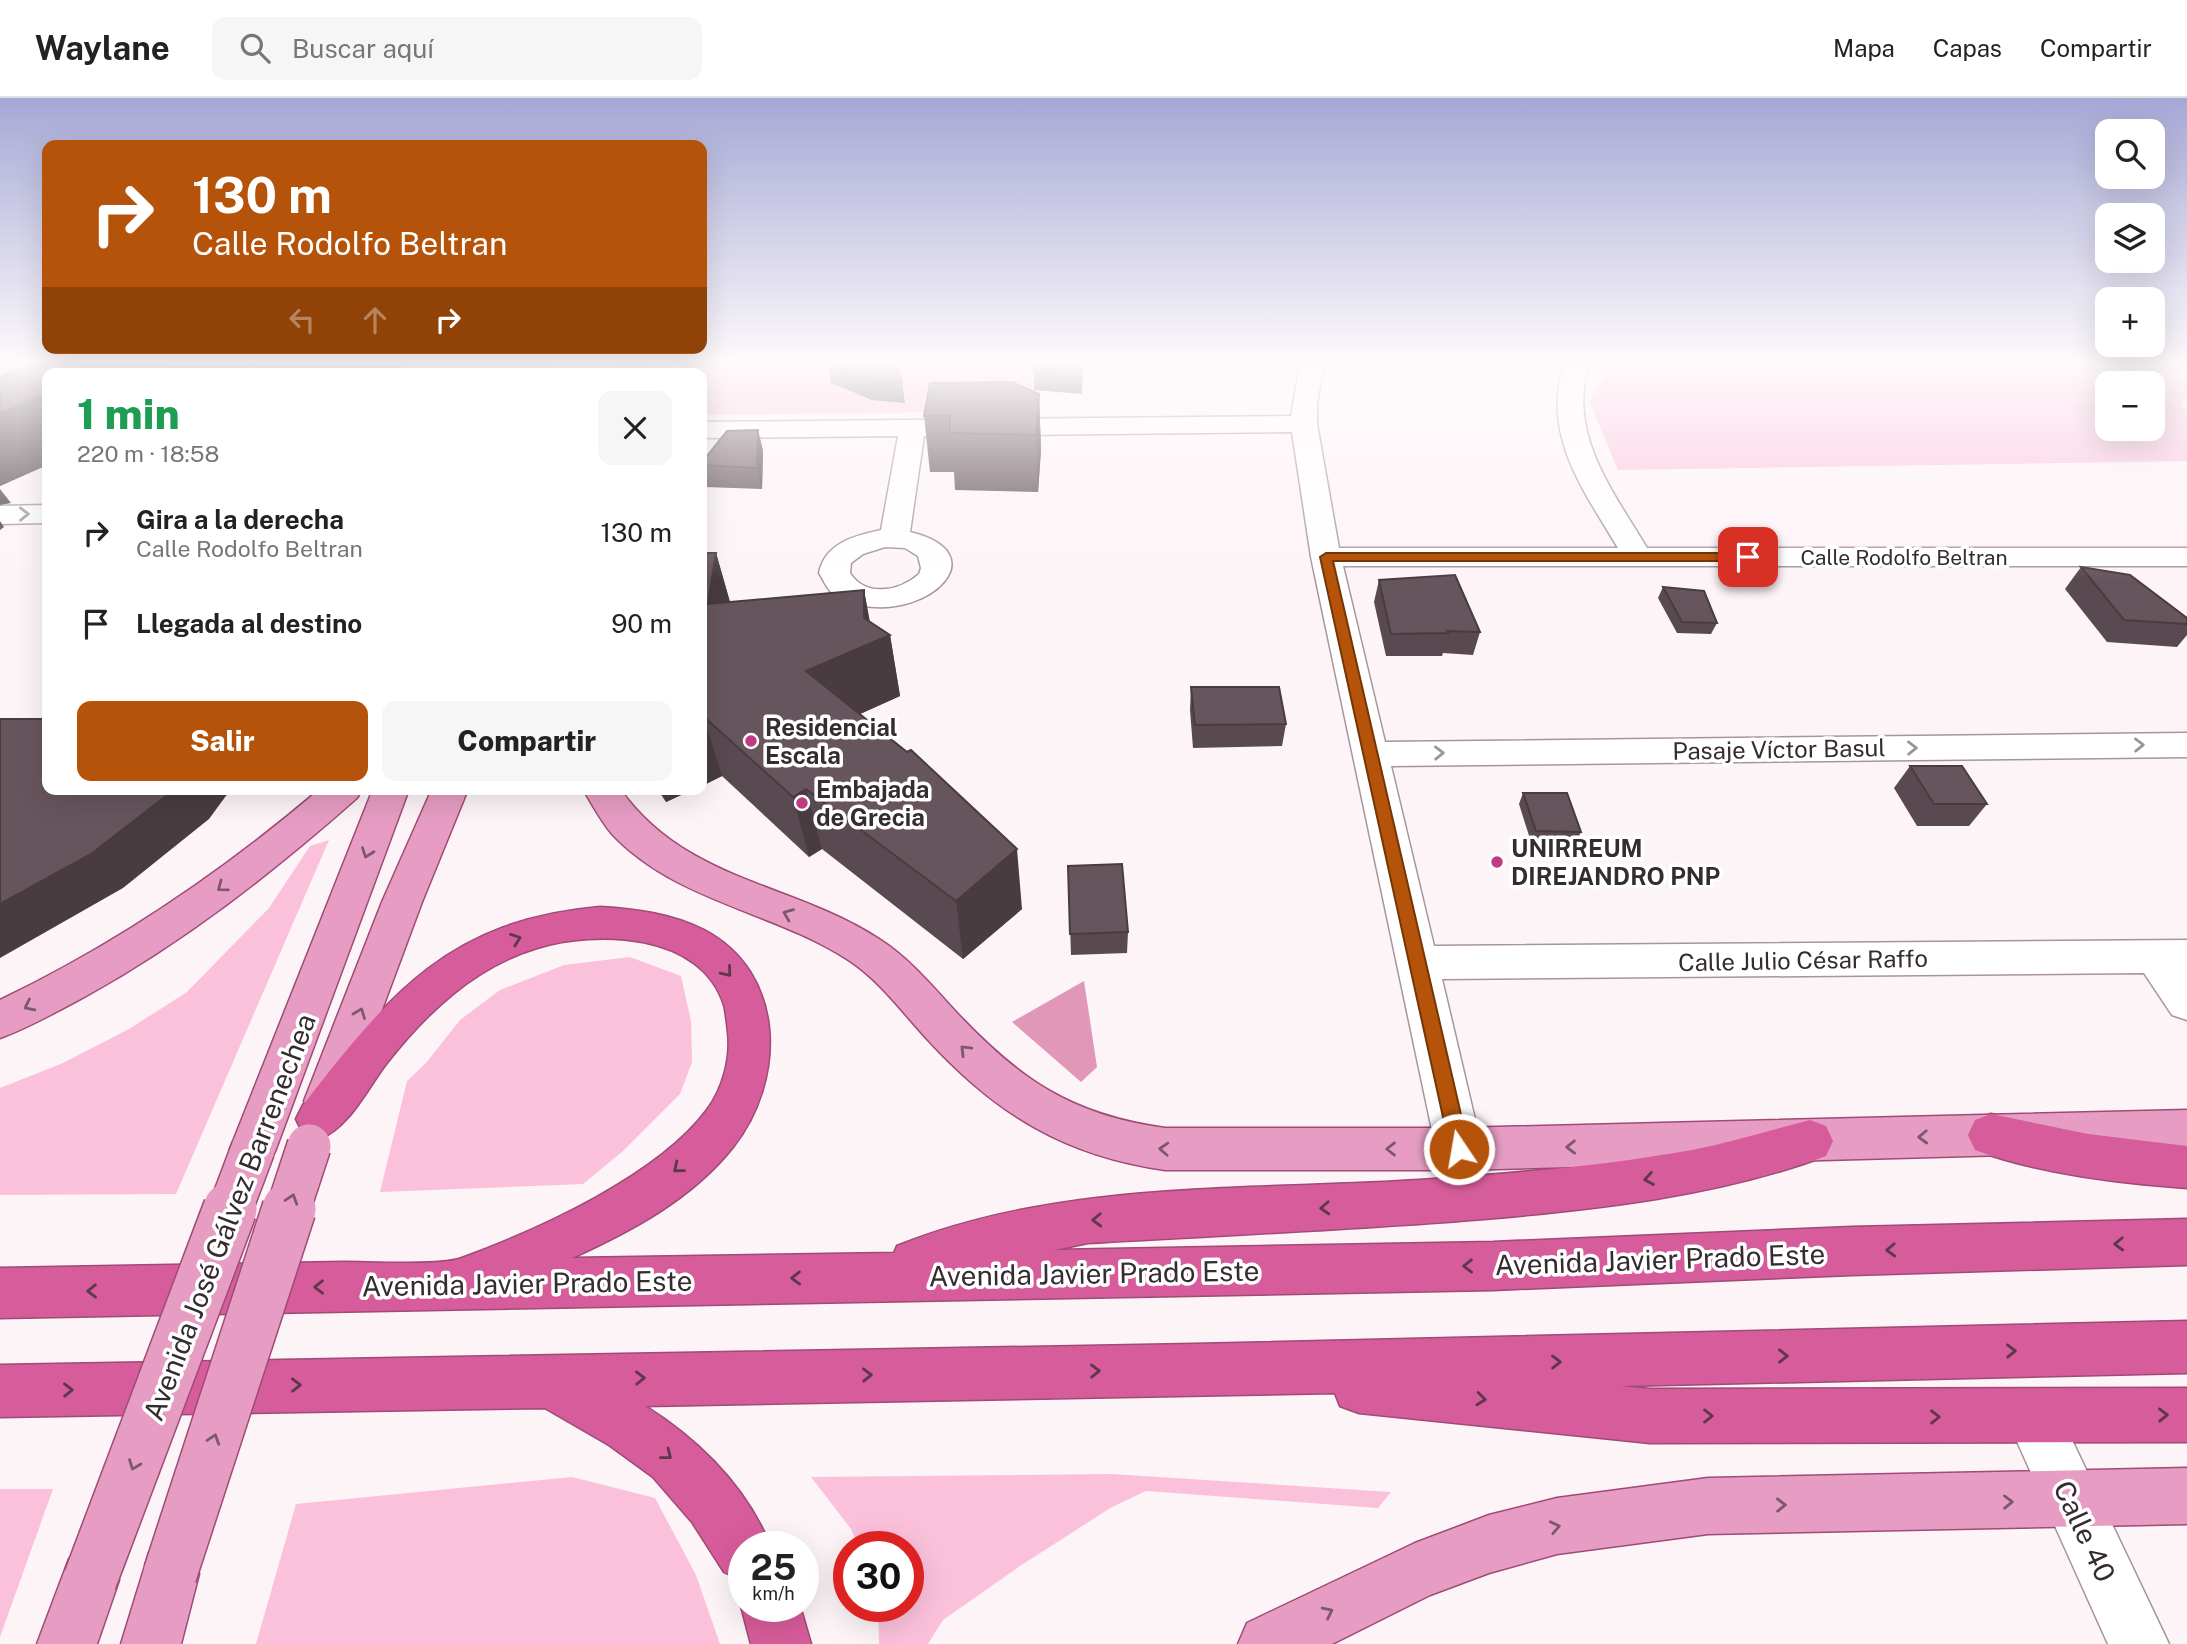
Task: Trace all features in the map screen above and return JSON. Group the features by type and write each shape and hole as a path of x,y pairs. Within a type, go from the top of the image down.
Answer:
{"highway":[{"path":"314,1133 380,1040 418,999 473,958 522,937 573,925 614,922 638,925 659,930 696,945 711,954 731,974 748,1013 750,1064 739,1097 715,1135 665,1179 596,1222 461,1284"},
{"path":"1991,1135 2081,1155 2187,1167"},
{"path":"864,1277 1007,1236 1088,1220 1420,1202 1565,1190 1693,1171 1810,1141"},
{"name":"Avenida Javier Prado Este","path":"0,1293 1493,1266 1852,1251 2187,1242"},
{"path":"0,1391 1194,1370 2187,1347"},
{"path":"1194,1370 1650,1416 2187,1415"},
{"path":"547,1380 601,1410 673,1458 708,1495 731,1531"},
{"path":"775,1622 781,1644"}],"main road":[{"path":"0,1020 76,982 164,929 277,846 337,795"},
{"name":"Avenida José Gálvez Barrenechea","path":"66,1644 389,795"},
{"name":"Avenida José Gálvez Barrenechea","path":"151,1644 170,1574 314,1133 402,902 447,795"},
{"path":"604,795 631,832 659,856 703,879 841,936 864,949 905,985 1002,1085 1048,1115 1077,1129 1131,1146 1165,1149 1459,1149 2187,1130"},
{"path":"1268,1644 1415,1572 1489,1544 1557,1526 1708,1506 2070,1501 2187,1496"}],"street":[{"path":"894,539 911,436"},
{"path":"1306,436 1326,557 1459,1149"},
{"path":"1575,436 1581,457 1638,557"},
{"path":"0,515 42,514"},
{"name":"Calle Rodolfo Beltran","path":"1326,557 2187,557"},
{"name":"Pasaje Víctor Basul","path":"1371,754 2187,745"},
{"path":"2171,956 2187,1003"},
{"name":"Calle Julio César Raffo","path":"1419,963 2171,956"},
{"name":"Calle 40","path":"2033,1417 2139,1644"}],"shaded area":[{"path":"1604,436 2095,436 2095,441 2165,441 2165,436 2187,436 2187,461 1618,470"},
{"path":"329,840 176,1194 0,1195 0,1088 63,1063 129,1029 187,992 269,908 310,846"},
{"path":"630,957 681,976 691,1021 692,1062 680,1094 623,1151 583,1184 380,1192 407,1081 426,1063 460,1020 500,990 564,965"},
{"path":"1084,981 1097,1067 1081,1082 1012,1022"},
{"path":"1112,1474 1391,1492 1378,1508 1146,1491 1112,1507 943,1620 928,1644 879,1644 878,1622 924,1622 924,1531 852,1531 811,1477"},
{"path":"572,1477 655,1498 696,1575 720,1644 256,1644 296,1504"},
{"path":"0,1489 53,1489 0,1637"}],"building":[{"path":"723,436 758,436 757,468 707,465 707,456"},
{"path":"707,553 716,553 708,604 864,590 864,618 890,635 806,671 907,752 911,750 1017,849 956,901 806,789 793,797 707,720"},
{"path":"2081,567 2130,575 2187,618 2187,624 2124,620"},
{"path":"1455,575 1480,632 1391,634 1379,580"},
{"path":"1663,587 1704,591 1717,623 1682,622"},
{"path":"1191,687 1279,687 1286,724 1195,725"},
{"path":"0,719 42,719 42,795 167,795 91,854 0,904"},
{"path":"1910,766 1962,766 1987,804 1934,804"},
{"path":"1523,793 1567,793 1581,832 1536,831"},
{"path":"1122,864 1128,932 1070,934 1068,866"}],"place":[{"name":"Residencial Escala","path":"751,741"},
{"name":"Embajada de Grecia","path":"802,803"},
{"name":"UNIRREUM DIREJANDRO PNP","path":"1497,862"}],"route":[{"path":"1459,1149 1326,557 1748,557"}]}
